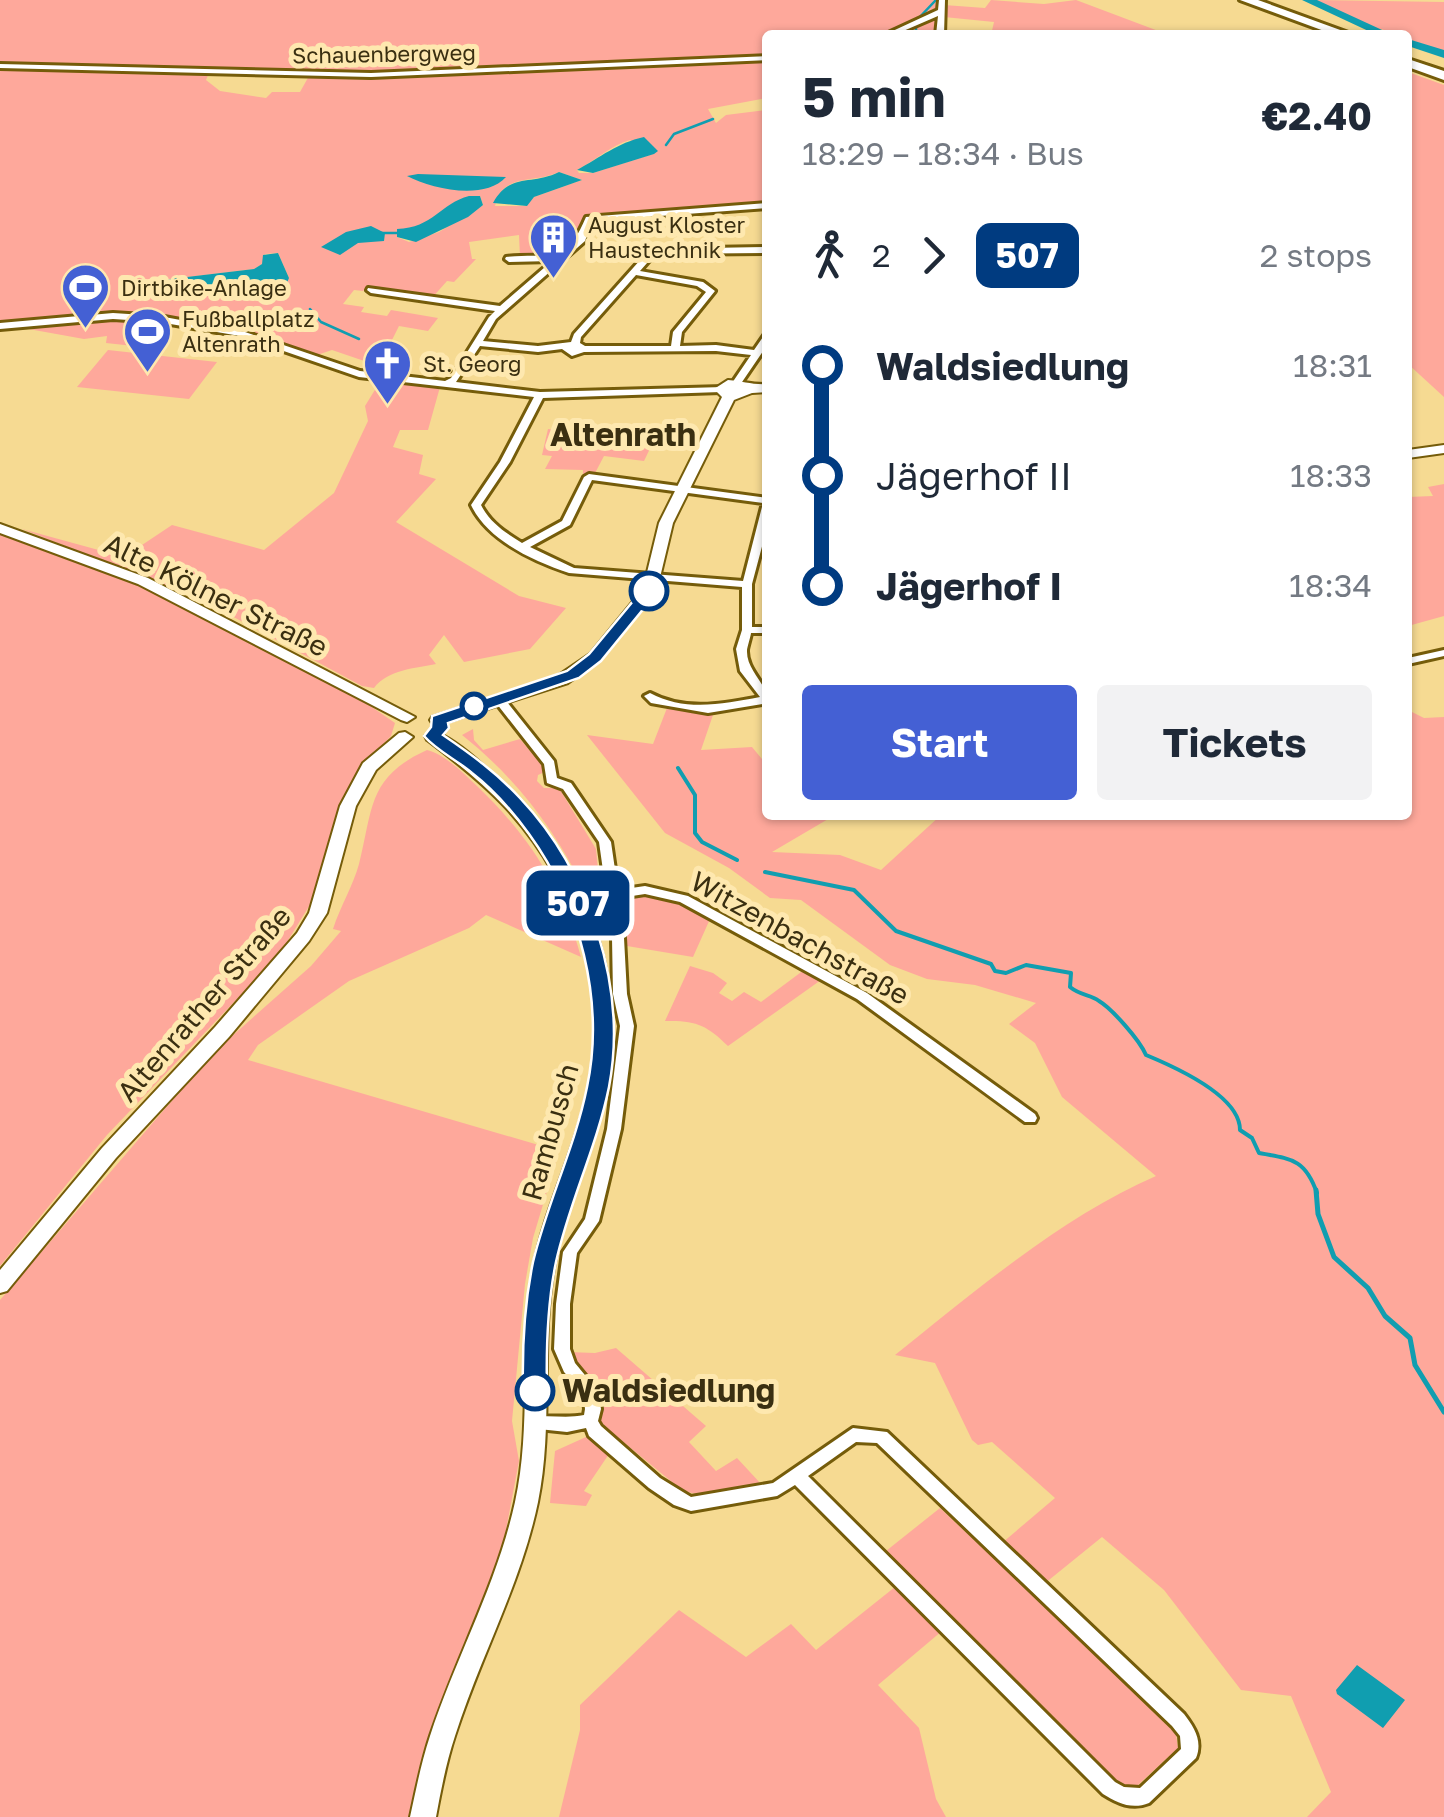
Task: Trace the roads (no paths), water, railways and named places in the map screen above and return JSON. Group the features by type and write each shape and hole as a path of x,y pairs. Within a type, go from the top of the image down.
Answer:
{"highway":[{"path":"1223,0 1310,30"},
{"path":"1246,0 1333,30"},
{"path":"1412,56 1444,68"},
{"path":"1412,64 1444,76"}],"street":[{"path":"940,30 942,0"},
{"path":"899,30 940,12"},
{"name":"Schauenbergweg","path":"0,66 352,76 762,58"},
{"path":"446,384 454,380 484,326 582,239 589,219 762,205"},
{"path":"574,347 577,336 656,250 762,250"},
{"path":"509,259 562,258"},
{"path":"634,272 700,284 711,291 678,332 675,348"},
{"path":"371,290 502,309"},
{"path":"0,326 113,316 159,319 236,333 342,370 540,395 762,388"},
{"path":"476,343 756,354"},
{"path":"435,728 422,714 407,717 398,728 405,738 435,728 499,699 562,680 589,662 642,601 666,523 734,389 762,345"},
{"path":"540,395 505,462 475,508 489,525 573,571 746,584"},
{"path":"1412,453 1444,449"},
{"path":"523,547 566,523 589,477 762,501"},
{"path":"762,524 746,584 747,630 741,649 744,666 762,693"},
{"name":"Alte Kölner Straße","path":"0,528 143,581 407,717"},
{"path":"747,630 762,630"},
{"path":"1412,661 1444,653"},
{"path":"650,696 708,710 762,701"},
{"name":"Rambusch","path":"499,699 550,764 551,780 567,786 605,842 612,892 618,980 627,1026 614,1128 592,1221 570,1252 560,1336 567,1364 590,1391 594,1409 590,1421"},
{"name":"Rambusch","path":"424,1817 442,1736 518,1534 527,1500 535,1423 536,1305 557,1217 590,1122 602,1054 601,988 578,902 562,868 514,802 435,728"},
{"name":"Altenrather Straße","path":"0,1284 109,1153 303,937 318,912 348,806 369,767 405,738"},
{"name":"Witzenbachstraße","path":"578,902 612,892 645,890 675,895 823,973 890,1015 1030,1118"},
{"path":"535,1423 567,1425 590,1421 595,1431 684,1502 709,1503 777,1489 853,1434 881,1437 1178,1720 1188,1733 1190,1752 1143,1797 1122,1796 1108,1788 797,1476"}],"water":[{"path":"644,137 658,151 593,173 577,170 617,147"},
{"path":"559,172 582,180 534,197 527,206 493,203 514,183"},
{"path":"407,176 506,177 485,189 472,191 430,185"},
{"path":"469,196 480,196 483,205 468,217 416,242 397,237 397,229 420,224"},
{"path":"371,226 385,233 384,241 358,243 340,255 321,247 346,232"},
{"path":"278,253 289,278 286,285 267,291 128,290 128,284 254,269 262,264 263,255"},
{"path":"1357,1665 1405,1700 1383,1728 1337,1694 1336,1690"}],"waterway":[{"path":"916,21 936,0"},
{"path":"1308,0 1376,30"},
{"path":"1412,43 1444,54"},
{"path":"666,145 674,134 713,119"},
{"path":"381,233 402,233"},
{"path":"310,309 321,322 359,339"},
{"path":"678,768 695,795 695,833 702,842 737,860"},
{"path":"765,872 854,890 896,931 991,964 995,971 1006,973 1026,965 1071,973 1070,987 1110,1010 1146,1055 1218,1094 1259,1153 1296,1162 1308,1173 1316,1191"},
{"path":"1316,1191 1318,1214 1334,1257 1368,1288 1385,1316 1410,1338 1415,1365 1444,1412"}],"place":[{"name":"August Kloster Haustechnik","path":"553,280"},
{"name":"Dirtbike-Anlage","path":"86,330"},
{"name":"Fußballplatz Altenrath","path":"147,374"},
{"name":"St. Georg","path":"388,406"},
{"name":"Waldsiedlung","path":"535,1391"}],"district":[{"name":"Altenrath","path":"623,435"}]}
